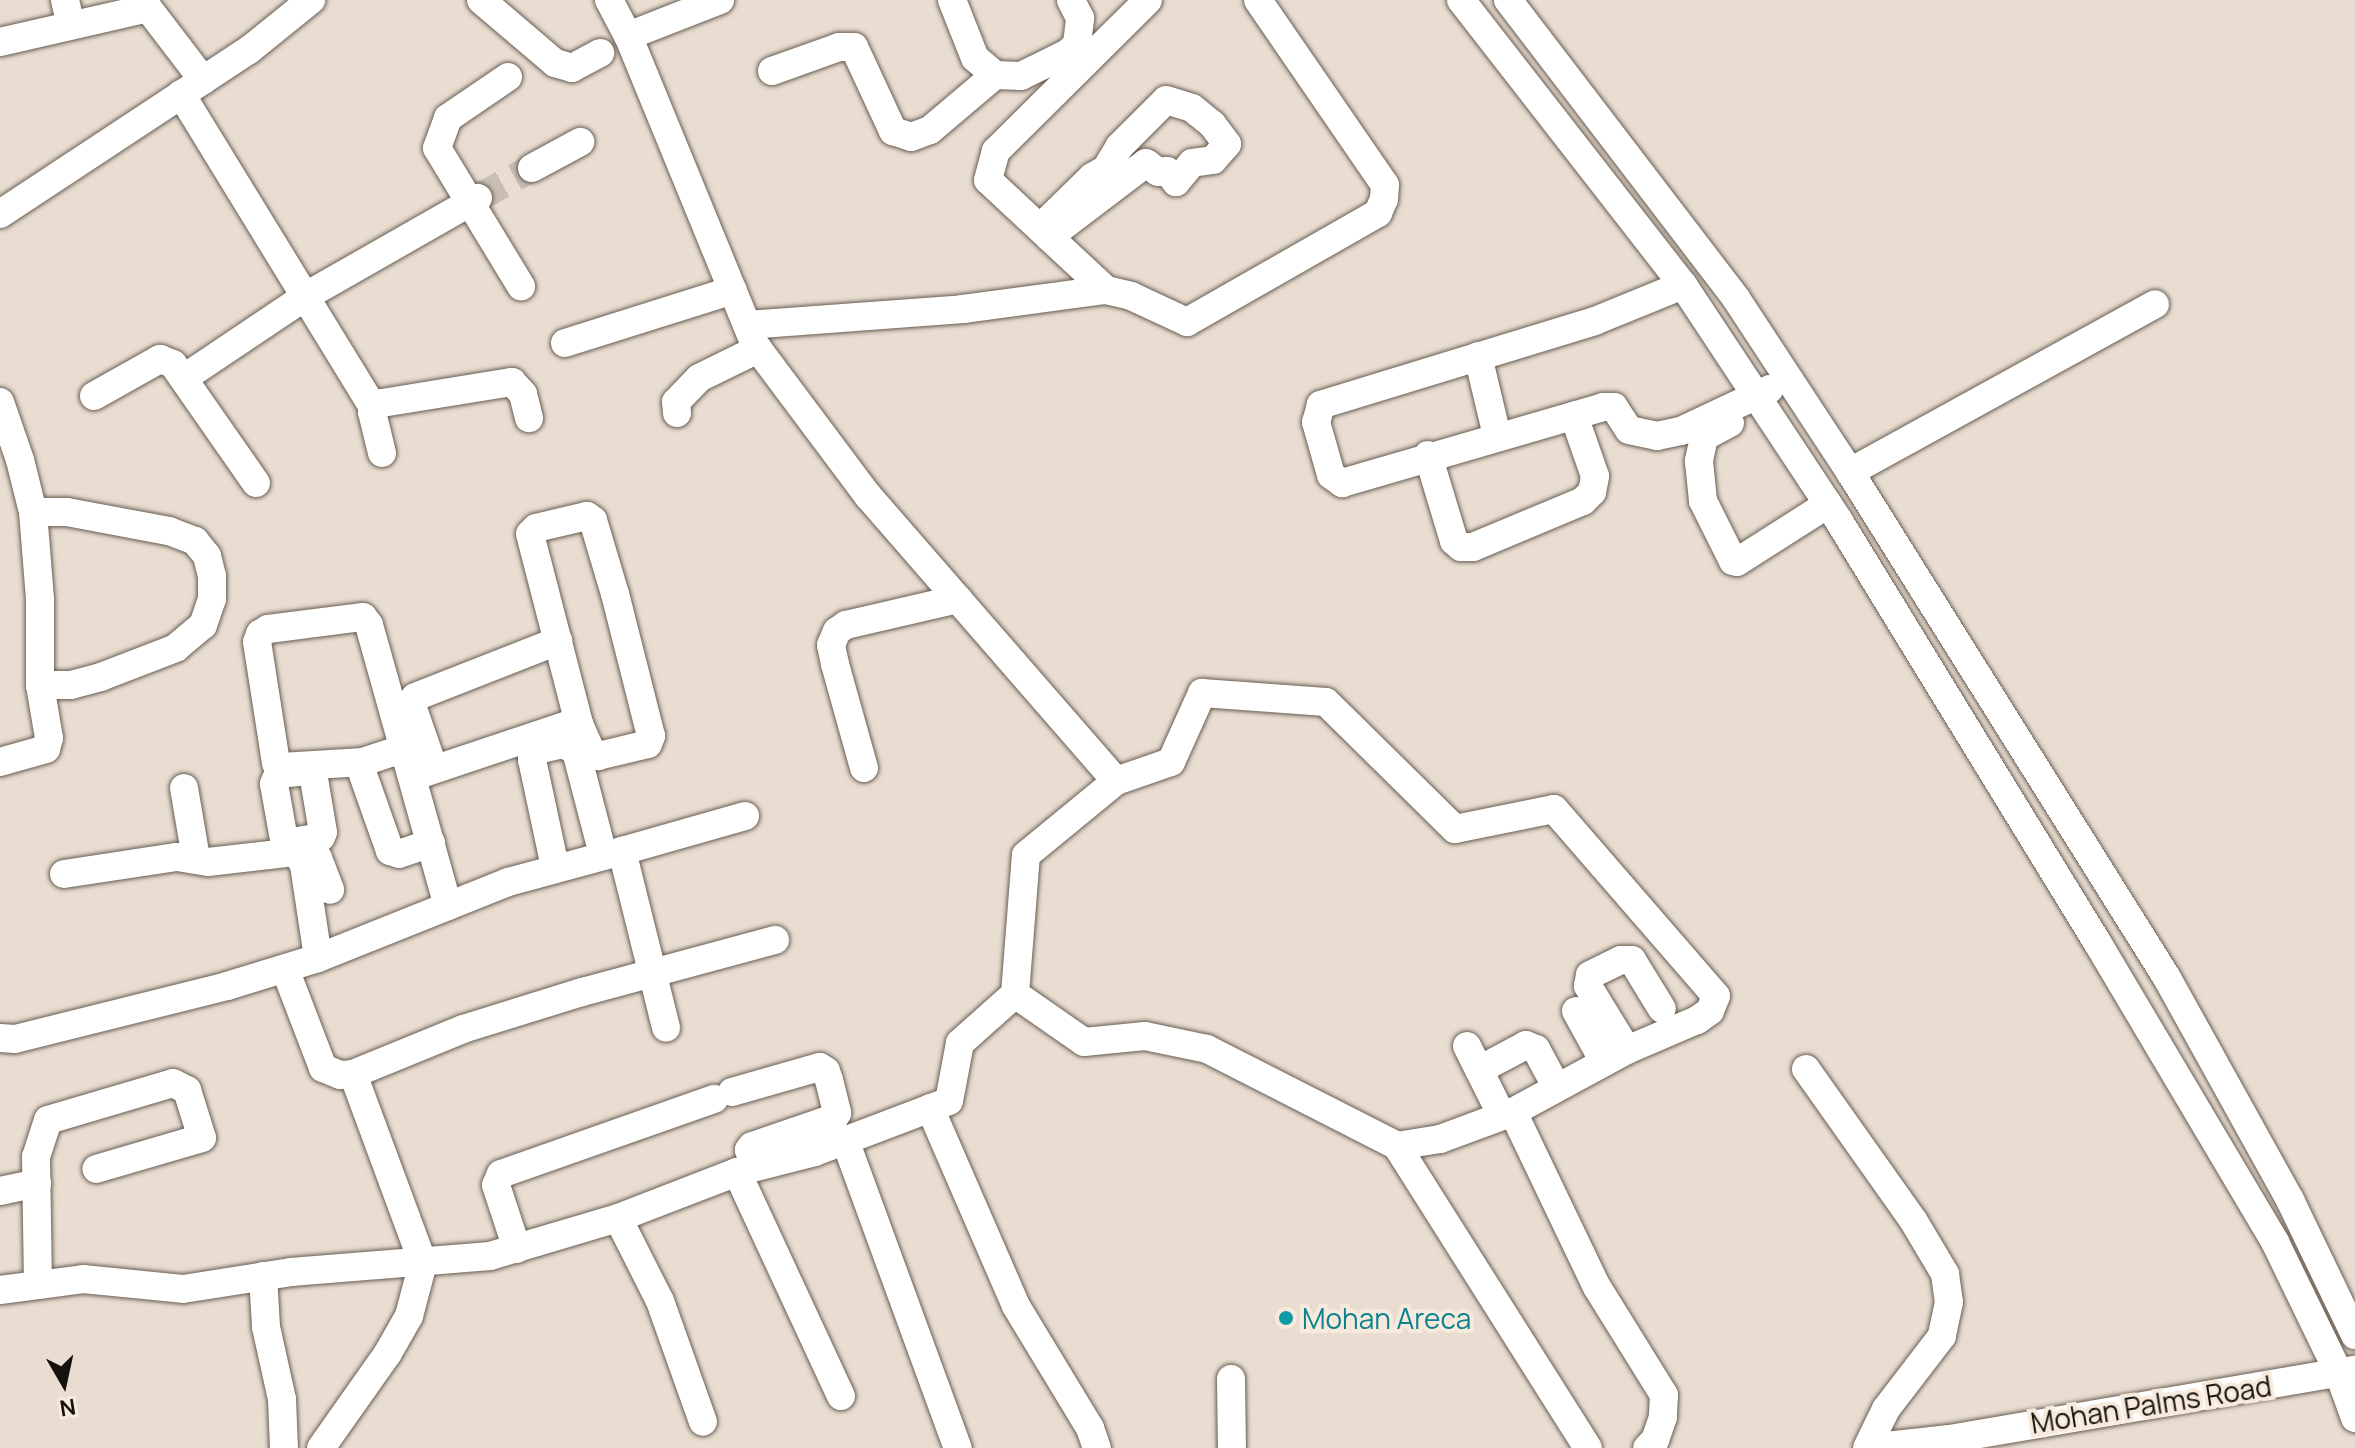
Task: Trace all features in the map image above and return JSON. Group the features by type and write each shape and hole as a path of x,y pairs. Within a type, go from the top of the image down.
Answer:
{"street":[{"path":"481,0 555,63 572,68 600,53"},
{"path":"609,0 628,36 753,337 868,496 1116,781"},
{"path":"628,36 720,0"},
{"path":"952,0 975,58 995,75 1021,76 1068,53 1077,44 1080,18 1071,0"},
{"path":"1106,290 988,180 996,151 1148,0"},
{"path":"677,413 676,402 699,378 753,337 1106,290 1131,296 1187,322 1378,213 1384,199 1385,185 1258,0"},
{"path":"1461,0 1683,285 1833,512 2097,942 2275,1242 2347,1372 2355,1418"},
{"path":"1508,0 1612,132 1737,300 1850,472 2167,978 2290,1200 2355,1335"},
{"path":"0,214 192,87 300,4"},
{"path":"0,42 68,12 148,8 306,296 373,407 382,453"},
{"path":"772,71 839,47 854,47 893,131 911,137 930,130 995,75"},
{"path":"508,77 448,118 437,148 474,200 521,286"},
{"path":"1166,100 1192,108 1212,124 1227,144 1213,160 1192,163 1176,182 1167,171 1158,172 1146,163 1044,232 1092,177 1106,169 1119,147 1166,100"},
{"path":"1581,153 1612,132"},
{"path":"532,168 580,142"},
{"path":"184,378 306,296 474,200"},
{"path":"1683,285 1595,321 1338,397 1321,405 1317,412 1318,434 1335,482 1342,483 1428,455 1614,407 1629,430 1657,436 1681,431 1760,401"},
{"path":"565,343 733,290"},
{"path":"1850,472 2155,304"},
{"path":"1478,356 1497,436"},
{"path":"94,396 160,359 173,364 256,483"},
{"path":"1788,378 1701,441 1699,461 1703,501 1730,557 1737,562 1833,512 1869,502"},
{"path":"373,407 512,382 519,387 529,418"},
{"path":"0,402 20,460 33,512 40,599 40,685 49,738 46,749 0,762"},
{"path":"1428,455 1454,541 1461,547 1473,547 1583,501 1592,492 1595,476 1574,416"},
{"path":"33,512 67,512 169,531 195,541 207,556 212,576 212,599 203,625 176,648 101,677 71,685 40,685"},
{"path":"587,516 593,520 615,594 651,736 648,744 598,756 591,751 579,724 530,534 536,528 587,516"},
{"path":"864,768 831,645 837,631 846,625 958,599"},
{"path":"405,748 363,762 281,767 276,763 257,642 260,634 268,629 363,617 369,625 405,748 423,773"},
{"path":"448,906 431,843 412,706 415,697 558,641"},
{"path":"0,1290 83,1279 183,1289 263,1276 490,1256 618,1218 746,1169 845,1140 949,1101 960,1043 1015,994 1026,855 1116,781 1171,762 1202,693 1326,702 1455,829 1554,809 1716,996 1710,1011 1697,1020 1618,1051"},
{"path":"423,773 570,724 579,724"},
{"path":"555,867 532,755 541,749 563,744 576,751 651,973 666,1028"},
{"path":"363,762 361,769 390,851 399,854 431,843"},
{"path":"184,788 196,858"},
{"path":"0,1038 15,1039 146,1008 285,969 555,867 745,816"},
{"path":"290,851 318,958"},
{"path":"64,874 177,857 208,862 290,851 318,858 330,890"},
{"path":"2097,942 2132,922"},
{"path":"285,969 323,1068 340,1075 353,1074 463,1029 775,940"},
{"path":"1397,1146 1440,1139 1508,1114 1618,1051 1664,1013 1632,960 1621,960 1590,975 1588,986 1618,1051"},
{"path":"1015,994 1084,1042 1145,1036 1207,1049 1397,1146 1588,1448"},
{"path":"1576,1011 1618,1051"},
{"path":"1557,1088 1536,1049 1526,1045 1473,1058 1508,1114 1597,1287 1664,1395 1663,1417 1655,1440 1647,1448"},
{"path":"517,1249 496,1185 501,1174 723,1096 820,1067 829,1080 837,1113 834,1118 752,1146 746,1169 841,1396"},
{"path":"1806,1069 1913,1220 1945,1274 1949,1302 1942,1336 1886,1409 1868,1448"},
{"path":"321,1448 388,1353 409,1316 423,1263 353,1074"},
{"path":"38,1285 38,1145 48,1120 173,1083 187,1090 202,1138 96,1169"},
{"path":"930,1108 1016,1306 1090,1428 1097,1448"},
{"path":"845,1140 958,1448"},
{"path":"0,1191 37,1183"},
{"path":"618,1218 642,1260 660,1301 703,1422"},
{"path":"263,1276 266,1327 282,1399 284,1448"},
{"name":"Mohan Palms Road","path":"1868,1448 1950,1439 2169,1399 2347,1372"},
{"path":"1231,1379 1232,1448"}],"tunnel":[{"path":"478,198 532,168"}],"place":[{"name":"Mohan Areca","path":"1286,1318"}]}
